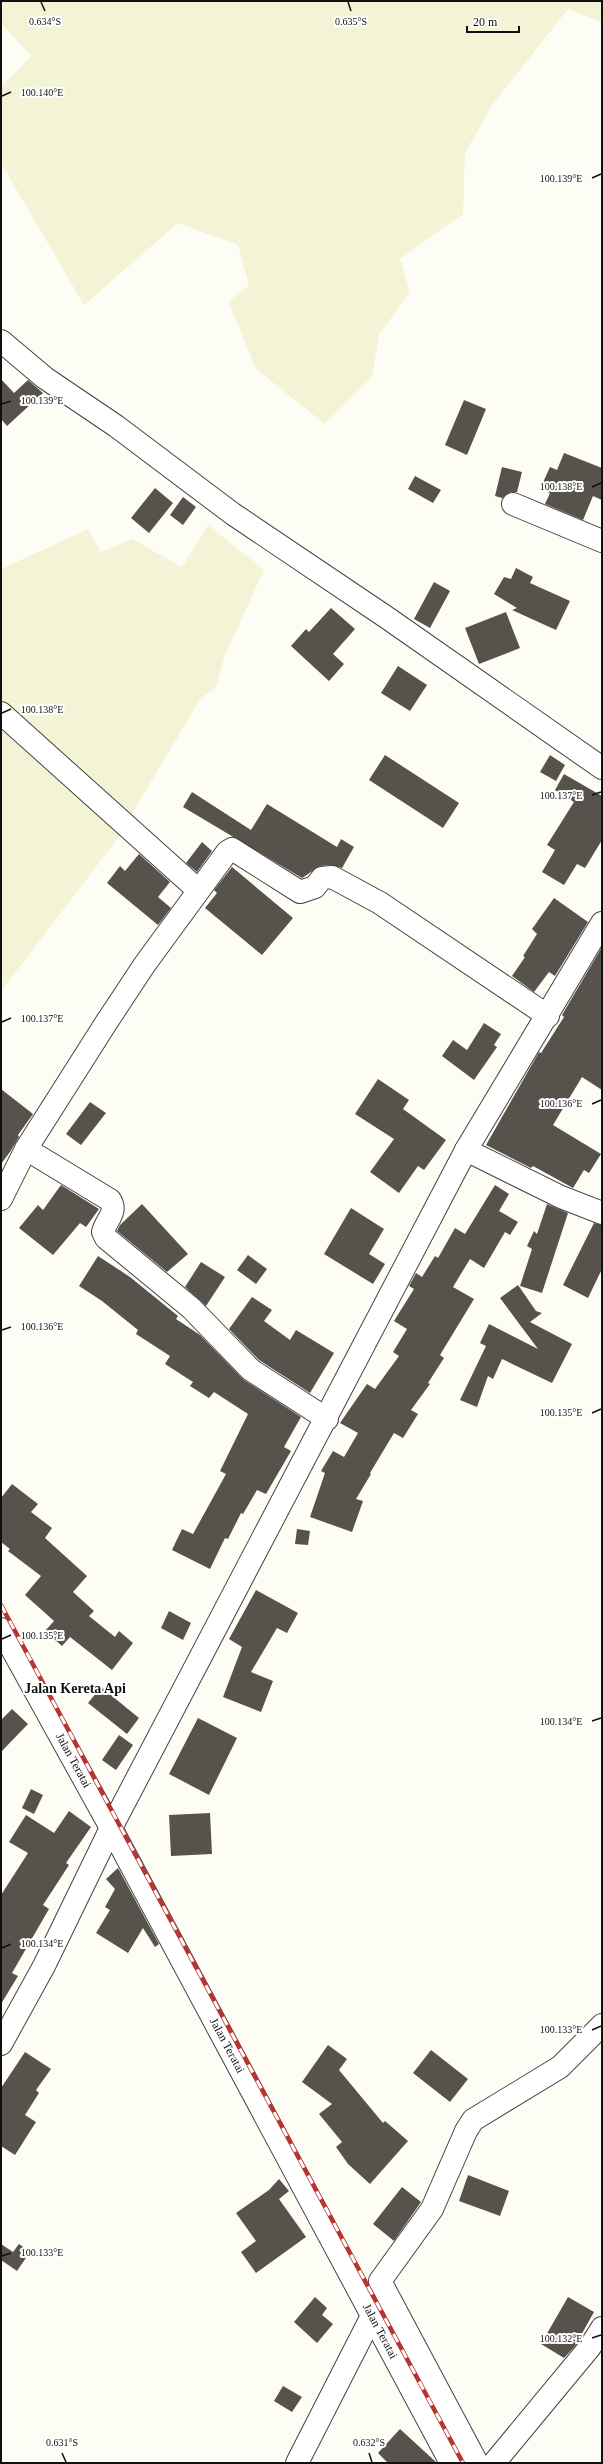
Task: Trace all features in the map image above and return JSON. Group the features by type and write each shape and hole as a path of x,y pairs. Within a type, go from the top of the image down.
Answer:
{"street":[{"path":"1,340 45,378 122,431 233,514 386,616 602,768"},
{"path":"513,504 602,541"},
{"path":"1,713 198,890"},
{"path":"1,1199 26,1149 106,1023 198,890 227,852 232,849 300,892 315,887 322,878 332,877 380,903 548,1016"},
{"path":"1,2044 44,1966 111,1828 327,1419 466,1150 548,1016 602,923"},
{"path":"26,1149 110,1200 113,1206 112,1213 103,1232 106,1238 195,1312 251,1370 327,1419"},
{"path":"466,1150 561,1197 602,1213"},
{"name":"Jalan Teratai","path":"1,1629 111,1828 451,2463"},
{"path":"477,2463 380,2281 432,2209 466,2131 473,2120 560,2067 602,2025"},
{"path":"297,2463 372,2316"},
{"path":"494,2463 596,2351 602,2328"}],"green space":[{"path":"1,1 602,1 602,22 568,9 493,104 465,153 463,214 400,259 410,292 379,335 372,377 325,424 256,369 229,302 249,285 238,245 178,223 84,305 1,163 1,87 31,56 1,23"},
{"path":"208,525 264,570 225,655 216,687 201,698 115,842 1,991 1,569 88,529 101,552 132,539 182,567"}],"building":[{"path":"1,379 14,393 28,380 43,393 7,426 1,419"},
{"path":"464,400 486,409 467,455 445,445"},
{"path":"564,453 602,468 602,500 593,496 583,520 545,504 550,493 540,489 550,467 557,470"},
{"path":"502,467 522,472 517,492 511,492 502,498 495,496"},
{"path":"415,476 441,490 433,503 408,489"},
{"path":"155,488 173,503 149,533 131,518"},
{"path":"183,497 196,507 183,525 170,515"},
{"path":"516,568 533,577 530,583 570,601 556,630 512,610 517,608 494,594 504,577 511,579"},
{"path":"434,582 450,591 430,628 414,619"},
{"path":"331,608 355,629 333,654 344,664 329,681 291,646 306,629 309,632"},
{"path":"506,612 520,648 479,664 465,628"},
{"path":"398,666 427,685 410,711 381,693"},
{"path":"385,755 459,803 443,828 369,780"},
{"path":"550,755 565,765 556,781 540,772"},
{"path":"564,774 602,796 602,840 585,868 577,864 564,885 542,872 555,850 547,845 574,802 555,790"},
{"path":"192,792 251,830 267,804 337,847 341,839 354,847 342,868 331,865 320,866 302,878 183,807"},
{"path":"202,842 212,851 197,872 186,863"},
{"path":"139,854 170,882 158,897 171,908 158,925 107,883 120,866 125,871"},
{"path":"232,867 293,918 262,955 205,908 217,893 214,890"},
{"path":"554,898 588,922 555,976 549,972 534,992 512,976 525,957 523,956 537,934 532,929"},
{"path":"602,947 602,1090 582,1077 553,1125 601,1154 589,1173 584,1170 573,1188 533,1166 531,1168 486,1145 539,1052 541,1053 564,1017 562,1015"},
{"path":"484,1023 501,1034 494,1045 497,1047 474,1080 442,1056 453,1040 467,1050"},
{"path":"378,1079 409,1100 403,1109 446,1140 424,1170 418,1166 399,1193 370,1172 394,1139 355,1114"},
{"path":"1,1089 33,1114 18,1135 19,1137 1,1164"},
{"path":"90,1102 106,1113 81,1145 66,1134"},
{"path":"61,1185 99,1209 86,1227 80,1223 53,1255 19,1228 38,1205 43,1210"},
{"path":"495,1185 509,1194 499,1211 518,1222 510,1235 505,1232 484,1268 470,1259 453,1287 474,1299 440,1355 444,1358 428,1383 430,1384 411,1410 418,1414 403,1438 394,1433 370,1473 371,1474 356,1499 363,1501 352,1532 310,1517 325,1473 321,1471 333,1451 344,1457 358,1433 340,1423 367,1384 375,1389 399,1356 393,1352 407,1329 394,1321 414,1289 409,1286 416,1273 422,1277 435,1256 438,1258 455,1228 465,1234"},
{"path":"142,1204 188,1254 167,1272 117,1231 120,1225"},
{"path":"547,1204 568,1213 542,1293 520,1286 532,1249 527,1246 534,1231 537,1234"},
{"path":"351,1208 384,1229 369,1254 385,1264 373,1284 324,1254"},
{"path":"594,1223 602,1225 602,1269 588,1298 563,1285"},
{"path":"248,1255 267,1269 256,1284 237,1270"},
{"path":"98,1256 130,1277 178,1316 176,1319 200,1335 244,1380 301,1417 284,1447 291,1451 266,1494 257,1490 243,1514 241,1513 228,1539 225,1538 210,1569 172,1550 182,1529 193,1534 226,1474 220,1471 248,1414 214,1392 209,1398 190,1386 193,1382 165,1364 170,1356 136,1334 138,1330 102,1301 79,1286"},
{"path":"201,1262 225,1277 206,1306 185,1287"},
{"path":"518,1285 536,1311 542,1313 530,1322 572,1344 552,1383 502,1359 493,1379 488,1376 477,1407 460,1400 486,1346 480,1343 489,1324 538,1349 500,1298"},
{"path":"252,1297 272,1310 264,1321 290,1340 296,1330 334,1353 310,1393 259,1360 229,1329"},
{"path":"12,1484 38,1504 31,1512 52,1528 45,1538 87,1576 73,1592 94,1611 89,1616 115,1637 119,1631 133,1643 112,1670 70,1637 62,1646 45,1631 54,1621 25,1595 41,1576 8,1551 10,1549 1,1542 1,1498"},
{"path":"297,1529 310,1531 308,1545 295,1544"},
{"path":"256,1590 298,1613 287,1633 277,1628 251,1672 273,1681 261,1712 223,1697 242,1647 229,1639"},
{"path":"169,1611 191,1623 183,1640 161,1628"},
{"path":"101,1687 139,1718 127,1734 88,1703"},
{"path":"12,1709 28,1724 1,1752 1,1720"},
{"path":"198,1718 237,1738 209,1795 169,1774"},
{"path":"119,1735 133,1745 116,1770 102,1760"},
{"path":"31,1789 43,1795 34,1814 22,1808"},
{"path":"69,1811 91,1827 66,1863 69,1865 43,1905 49,1909 12,1973 18,1976 1,2004 1,1895 28,1853 9,1842 26,1815 54,1833"},
{"path":"210,1813 212,1854 171,1856 169,1815"},
{"path":"118,1868 159,1944 155,1947 143,1928 128,1953 96,1933 110,1910 105,1907 115,1889 106,1879"},
{"path":"328,2045 347,2059 339,2070 383,2123 385,2121 408,2141 370,2184 348,2164 336,2147 342,2142 319,2114 332,2104 302,2082"},
{"path":"431,2050 468,2079 450,2102 413,2073"},
{"path":"25,2052 51,2069 36,2090 39,2093 25,2115 36,2122 15,2155 1,2146 1,2088"},
{"path":"468,2175 509,2191 500,2216 459,2201"},
{"path":"279,2179 289,2191 279,2199 306,2237 256,2273 241,2252 256,2241 236,2213 269,2190"},
{"path":"402,2187 421,2202 394,2241 373,2224"},
{"path":"1,2244 13,2252 19,2244 30,2252 17,2271 1,2260"},
{"path":"315,2297 327,2308 322,2315 333,2324 317,2343 294,2322"},
{"path":"568,2297 594,2312 575,2346 564,2358 541,2344"},
{"path":"283,2386 302,2397 292,2412 274,2401"},
{"path":"400,2429 437,2463 388,2463 378,2453"}],"railway":[{"path":"1,1605 463,2463"}],"district":[{"name":"Jalan Kereta Api","path":"75,1688"}]}
